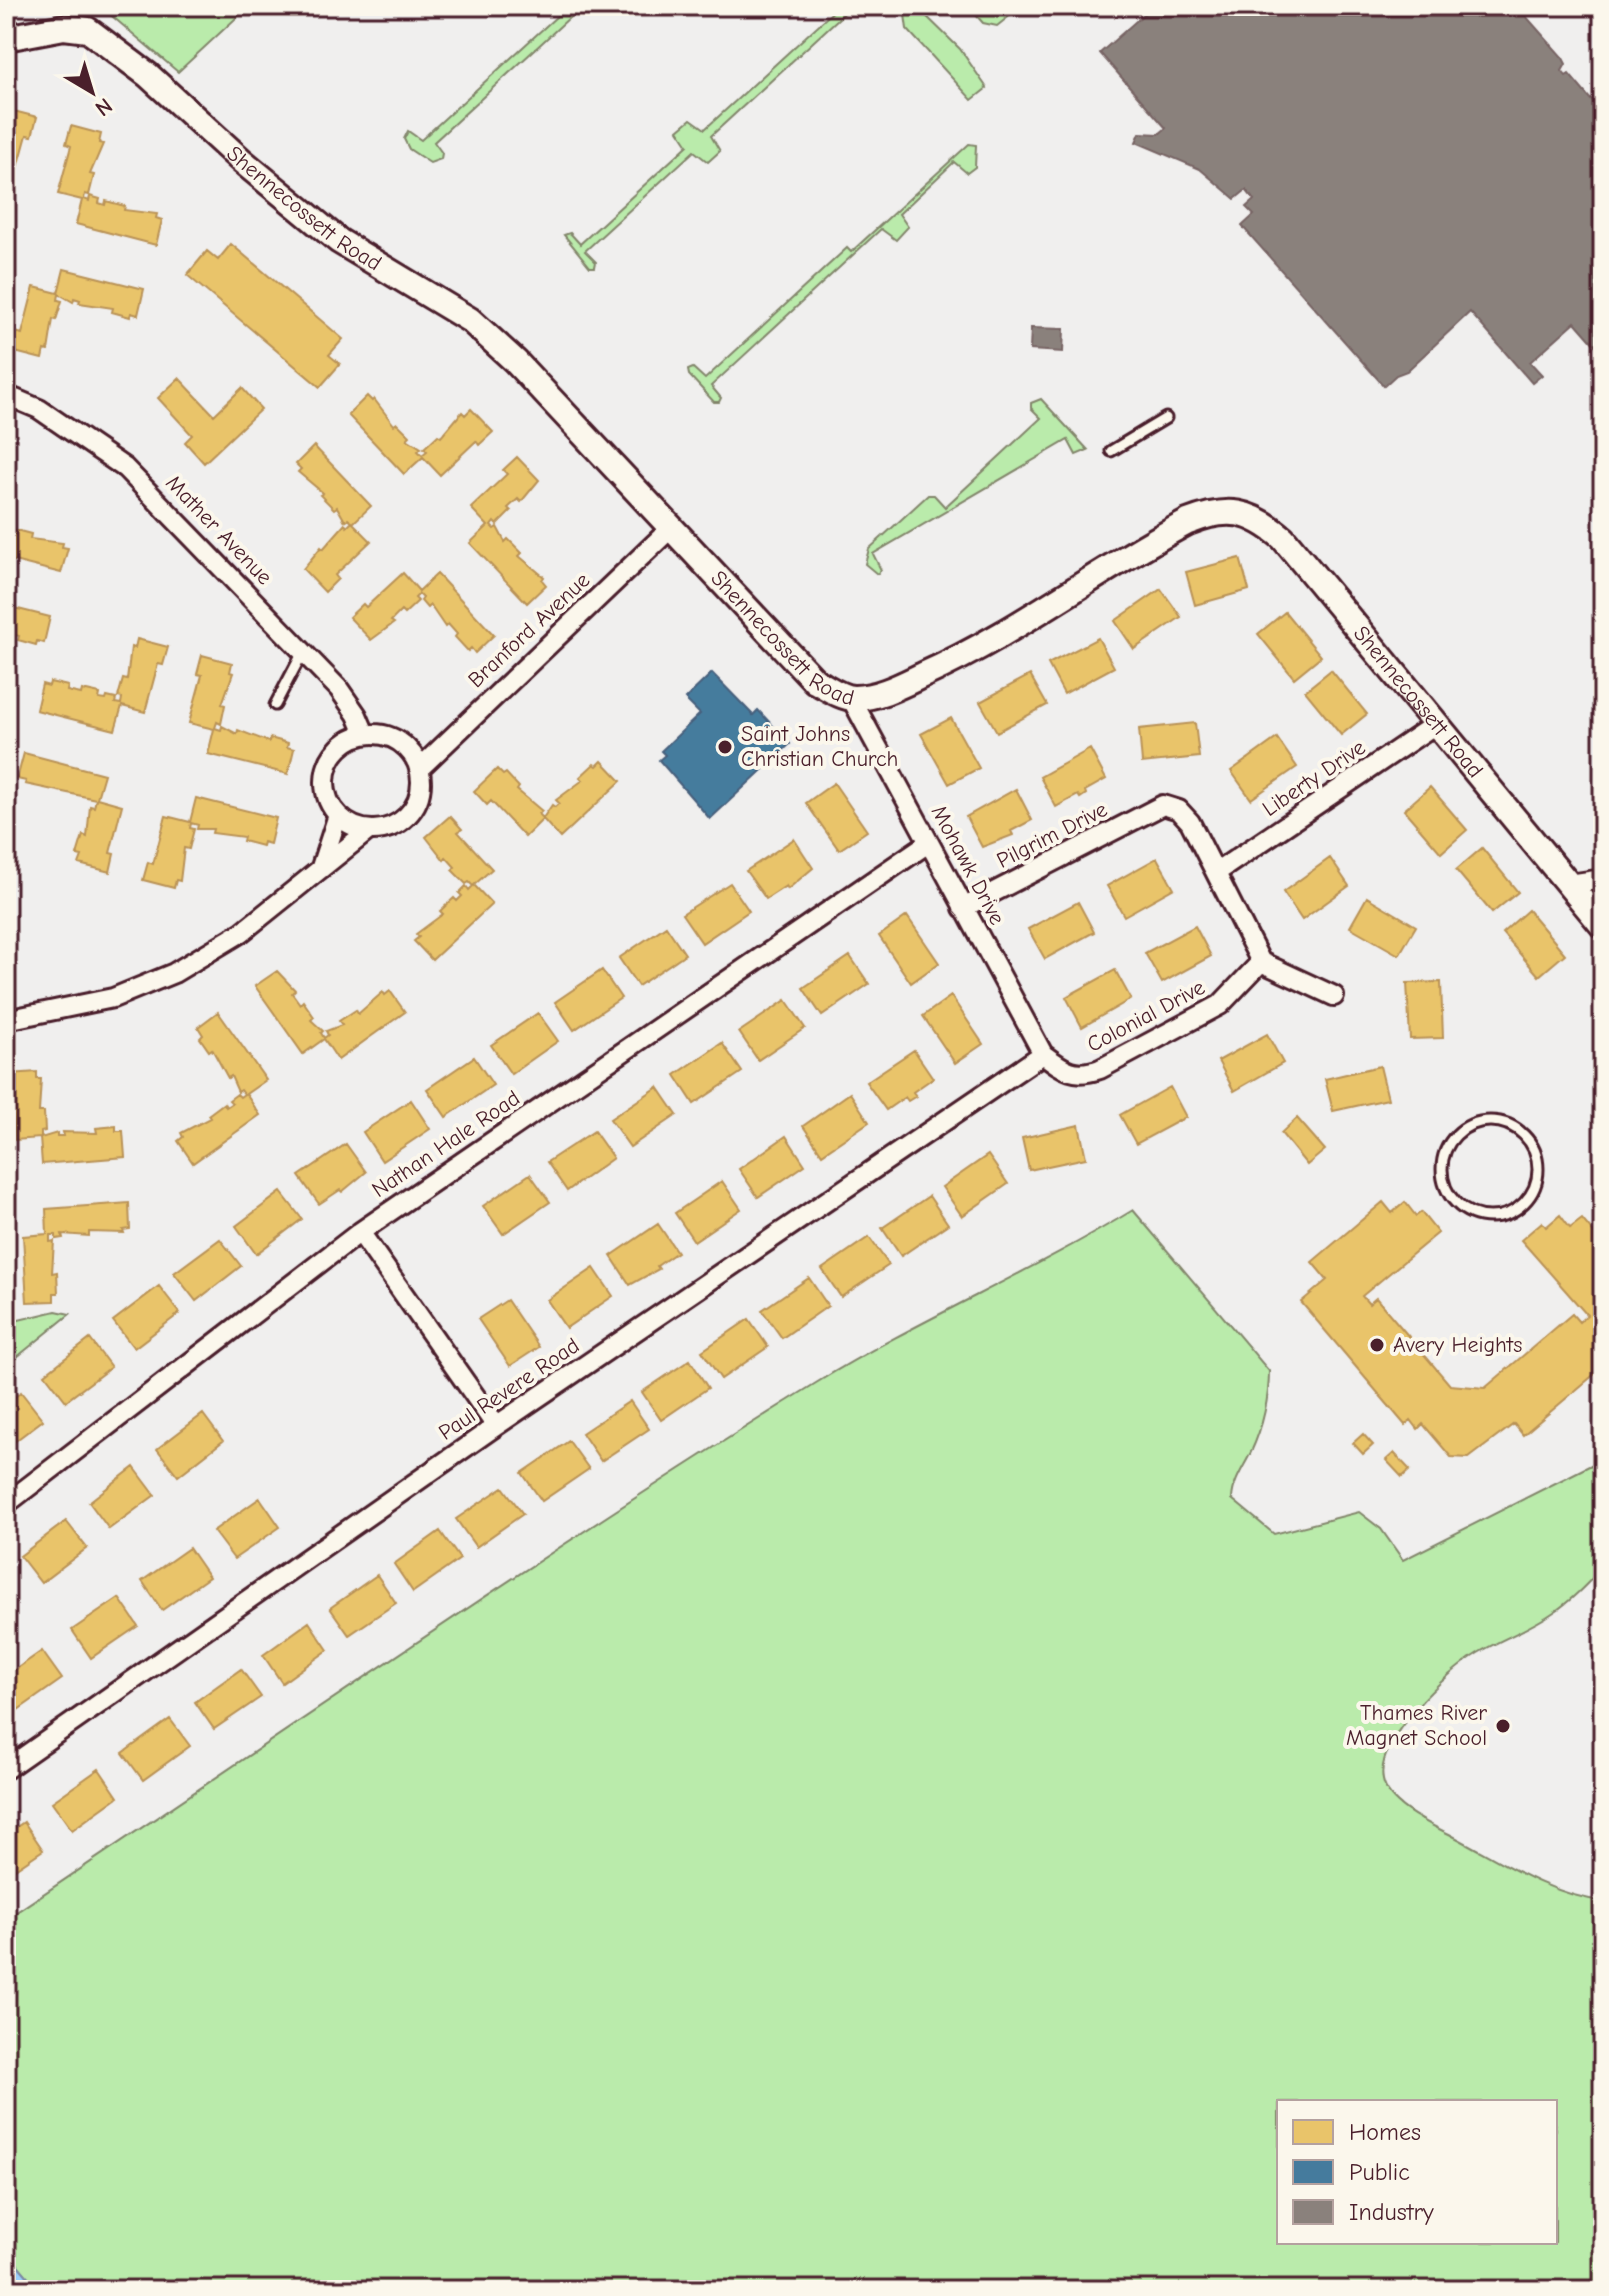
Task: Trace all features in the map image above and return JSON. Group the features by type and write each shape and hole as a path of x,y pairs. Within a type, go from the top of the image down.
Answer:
{"street":[{"name":"Shennecossett Road","path":"6,38 64,27 88,30 108,43 339,241 470,320 515,361 815,681 851,698 892,689 995,639 1175,529 1200,517 1233,513 1258,519 1283,538 1603,926"},
{"name":"Mather Avenue","path":"6,395 39,409 125,468 339,689 357,715 365,734"},
{"name":"Branford Avenue","path":"420,768 671,528"},
{"name":"Mohawk Drive","path":"851,698 1043,1054"},
{"name":"Liberty Drive","path":"1217,872 1437,723"},
{"path":"365,734 396,740 417,759 420,768 419,795 412,810 393,825 369,830 357,828 338,815 329,803 325,774 338,748 365,734"},
{"name":"Pilgrim Drive","path":"963,908 1163,805 1179,810 1190,822 1217,872"},
{"path":"321,867 338,815"},
{"path":"6,1020 113,998 174,973 242,932 369,830"},
{"name":"Nathan Hale Road","path":"6,1504 360,1232 928,843"},
{"path":"1217,872 1261,962 1334,996"},
{"path":"1564,877 1603,879"},
{"name":"Colonial Drive","path":"1043,1054 1069,1074 1085,1074 1100,1069 1220,1005 1261,962"},
{"name":"Paul Revere Road","path":"6,1769 496,1426 1043,1054"},
{"path":"360,1232 496,1426"}],"lane":[{"path":"1111,451 1166,418"},
{"path":"275,705 303,652"},
{"path":"1488,1121 1519,1130 1531,1142 1537,1157 1535,1189 1514,1212 1499,1217 1469,1213 1447,1192 1442,1177 1445,1154 1458,1133 1488,1121"}],"green space":[{"path":"100,6 249,6 178,72"},
{"path":"568,6 582,6 434,142 442,153 441,159 430,163 409,149 404,139 408,131 421,140"},
{"path":"839,6 852,6 711,136 720,151 708,162 694,151 585,251 596,262 595,267 590,267 564,235 570,233 580,244 688,145 678,130 691,119 705,129"},
{"path":"916,6 960,49 987,88 972,100 907,29 905,15"},
{"path":"968,6 1022,6 997,26 983,23"},
{"path":"969,144 976,145 975,167 967,173 954,162 899,214 908,227 896,240 881,229 711,386 721,398 719,402 714,402 689,375 688,370 693,368 705,379 847,248 851,252"},
{"path":"1041,399 1088,450 1076,455 1068,440 873,554 881,570 877,574 865,564 869,549 928,495 934,495 945,507 1041,418 1031,408 1031,403"},
{"path":"1133,1210 1269,1371 1262,1422 1232,1499 1274,1534 1359,1512 1381,1529 1403,1560 1603,1459 1603,1567 1561,1607 1478,1653 1432,1691 1401,1727 1390,1746 1383,1780 1386,1789 1400,1805 1429,1824 1542,1883 1603,1901 1603,2290 32,2290 29,2278 6,2251 6,1919 510,1580 713,1448 855,1360"},
{"path":"56,1311 70,1314 6,1366 6,1323"}],"water":[{"path":"6,2251 29,2278 32,2290 6,2290"}],"building: Homes":[{"path":"6,109 37,117 32,136 27,135 14,182 6,180"},
{"path":"71,126 101,134 99,143 103,144 90,174 94,175 89,195 85,194 84,199 89,201 90,196 100,199 99,203 105,205 106,201 125,206 124,210 157,214 156,218 162,220 156,245 76,224 82,200 58,194 71,146 66,144"},
{"path":"231,244 343,339 329,355 340,364 320,387 187,275 207,251 218,260"},
{"path":"64,269 144,289 138,315 131,313 130,317 112,312 113,308 79,303 80,300 74,298 73,302 59,294 58,300 62,301 56,320 53,319 48,351 44,350 42,359 11,351 16,332 22,334 34,287 58,293"},
{"path":"179,378 214,415 242,388 261,409 204,463 185,442 192,435 158,398"},
{"path":"367,396 372,401 374,399 394,425 397,423 410,436 407,439 421,448 418,451 422,455 427,451 424,448 438,435 441,437 462,412 465,415 471,409 493,432 479,445 476,441 440,475 423,457 404,474 348,415"},
{"path":"314,446 371,506 353,523 371,541 335,575 338,579 325,592 303,569 321,547 323,549 345,524 347,527 352,522 348,519 345,521 337,507 334,509 320,495 323,493 298,472 301,469 296,464"},
{"path":"517,457 539,480 521,502 518,499 508,508 511,511 497,525 494,522 491,526 494,529 497,527 505,542 508,539 522,553 519,556 544,577 542,580 546,585 527,603 470,543 488,526 471,508 507,474 503,470"},
{"path":"12,529 31,534 30,539 63,543 62,547 68,548 61,573 6,559 6,532 11,534"},
{"path":"1240,558 1249,590 1195,605 1186,572"},
{"path":"403,573 419,591 437,574 494,635 475,653 471,648 468,651 448,624 445,627 430,605 427,608 419,594 415,598 418,601 404,614 401,611 391,621 394,623 371,640 349,617 363,604 366,607"},
{"path":"1161,589 1181,617 1134,649 1115,621"},
{"path":"6,606 50,617 44,643 37,641 36,645 6,633"},
{"path":"1285,612 1321,656 1294,678 1258,634"},
{"path":"1098,638 1114,667 1064,694 1048,664"},
{"path":"137,639 168,647 163,665 158,664 145,712 122,706 115,730 36,710 42,684 49,686 50,682 68,686 67,691 100,694 99,699 116,699 115,703 121,704 122,698 118,697 123,679 127,680 131,647 135,648"},
{"path":"202,655 232,663 230,672 233,673 222,704 225,705 221,724 217,722 215,728 221,730 222,726 237,734 238,730 269,742 270,738 288,743 287,747 294,749 288,774 208,754 214,729 189,723 202,675 197,674"},
{"path":"1331,670 1367,714 1341,735 1305,691"},
{"path":"1030,675 1047,705 997,732 980,702"},
{"path":"951,718 979,768 949,784 921,734"},
{"path":"1195,723 1199,757 1142,763 1139,729"},
{"path":"1277,738 1297,767 1251,799 1231,771"},
{"path":"1090,749 1106,779 1085,791 1086,794 1080,798 1078,795 1056,807 1040,777"},
{"path":"24,753 104,774 97,798 122,805 110,853 114,854 110,872 79,864 82,856 77,855 83,835 87,837 90,806 94,807 96,799 25,784 26,781 17,779"},
{"path":"602,761 621,781 560,838 543,819 525,837 491,801 487,805 474,791 497,769 503,775 506,773 519,787 517,790 542,811 539,814 543,818 552,805 555,807 559,803 556,800 583,780 580,777 594,764 597,766"},
{"path":"834,783 867,831 839,850 806,803"},
{"path":"1430,787 1467,830 1441,853 1404,810"},
{"path":"1016,789 1032,820 1011,831 1013,835 982,847 966,817"},
{"path":"196,798 276,818 270,844 263,842 262,846 243,841 244,837 212,833 213,829 197,829 198,825 191,823 190,828 194,829 189,849 184,848 180,881 176,880 174,888 143,880 148,862 153,864 166,816 190,822"},
{"path":"450,816 462,829 458,832 492,869 474,885 492,904 432,960 414,941 419,937 416,934 443,914 440,911 454,898 457,901 462,896 459,893 466,886 469,890 473,886 469,882 466,884 452,870 455,867 446,857 444,860 426,837"},
{"path":"794,839 813,868 788,889 786,886 766,899 746,871"},
{"path":"1482,848 1518,892 1492,913 1456,870"},
{"path":"1157,858 1174,888 1124,916 1107,886"},
{"path":"1330,858 1349,886 1302,920 1283,892"},
{"path":"730,883 749,911 702,943 682,914"},
{"path":"1367,897 1416,926 1399,955 1350,927"},
{"path":"1078,902 1094,932 1045,959 1028,929"},
{"path":"1528,910 1565,954 1539,976 1502,933"},
{"path":"907,916 939,963 911,983 879,936"},
{"path":"666,926 685,954 638,986 619,958"},
{"path":"1195,926 1211,956 1162,983 1145,953"},
{"path":"850,956 869,984 822,1016 803,988"},
{"path":"602,970 621,998 574,1030 555,1002"},
{"path":"1115,970 1131,999 1082,1027 1066,997"},
{"path":"277,971 295,990 292,993 300,1004 303,1001 314,1017 311,1020 323,1031 324,1038 328,1035 326,1031 342,1025 339,1021 356,1010 358,1014 383,992 385,995 390,991 405,1012 338,1060 324,1039 303,1054 255,986"},
{"path":"1441,982 1443,1038 1410,1039 1407,983"},
{"path":"951,996 983,1044 955,1063 923,1016"},
{"path":"786,1000 805,1028 758,1060 739,1032"},
{"path":"218,1012 266,1080 246,1094 260,1115 193,1163 178,1141 183,1137 181,1133 210,1118 208,1115 224,1103 226,1107 232,1103 229,1100 237,1094 240,1097 244,1094 241,1090 238,1092 212,1049 209,1051 200,1038 203,1035 198,1027"},
{"path":"538,1013 558,1041 511,1074 491,1045"},
{"path":"1267,1034 1283,1063 1234,1091 1218,1061"},
{"path":"722,1043 742,1072 694,1104 675,1075"},
{"path":"914,1050 933,1078 913,1092 916,1096 908,1101 905,1097 886,1110 866,1082"},
{"path":"474,1057 493,1085 446,1117 427,1089"},
{"path":"1380,1066 1388,1099 1333,1111 1325,1079"},
{"path":"37,1072 37,1079 41,1079 39,1112 44,1112 45,1131 41,1132 41,1138 57,1133 57,1136 64,1136 63,1132 97,1133 96,1128 116,1126 116,1131 123,1131 125,1157 42,1164 40,1138 15,1140 10,1074"},
{"path":"658,1087 677,1115 630,1147 610,1119"},
{"path":"1170,1087 1186,1117 1136,1144 1120,1115"},
{"path":"850,1093 869,1122 822,1154 803,1126"},
{"path":"411,1100 430,1129 382,1161 363,1132"},
{"path":"1297,1118 1325,1150 1307,1165 1281,1133"},
{"path":"1079,1125 1086,1158 1029,1170 1022,1138"},
{"path":"594,1131 613,1158 567,1191 547,1162"},
{"path":"786,1136 805,1165 758,1197 739,1169"},
{"path":"346,1144 366,1172 342,1192 340,1190 319,1204 299,1176"},
{"path":"988,1155 1008,1184 962,1216 942,1187"},
{"path":"530,1174 550,1202 503,1234 483,1206"},
{"path":"722,1181 741,1209 694,1241 675,1213"},
{"path":"281,1192 302,1219 256,1254 236,1226"},
{"path":"929,1196 948,1224 901,1256 882,1228"},
{"name":"Avery Heights","path":"1383,1202 1392,1213 1405,1202 1416,1216 1421,1212 1438,1233 1362,1296 1369,1304 1376,1298 1450,1385 1485,1388 1572,1314 1579,1322 1587,1315 1521,1240 1542,1222 1546,1227 1560,1215 1570,1228 1582,1219 1603,1244 1603,1367 1523,1435 1514,1424 1469,1458 1451,1457 1423,1424 1418,1429 1411,1420 1405,1425 1301,1302 1327,1280 1312,1262"},
{"path":"129,1203 130,1229 123,1230 124,1233 89,1232 89,1236 62,1234 63,1238 56,1239 56,1235 50,1235 50,1242 54,1241 52,1273 57,1272 58,1293 54,1293 54,1301 27,1302 23,1236 47,1234 46,1209"},
{"path":"658,1224 677,1252 657,1266 659,1269 630,1285 611,1256"},
{"path":"869,1237 889,1265 841,1297 822,1269"},
{"path":"220,1239 241,1266 196,1301 174,1273"},
{"path":"594,1268 613,1296 566,1328 547,1300"},
{"path":"809,1278 828,1306 782,1338 762,1310"},
{"path":"159,1286 180,1313 134,1348 113,1321"},
{"path":"507,1300 539,1347 510,1366 478,1319"},
{"path":"749,1319 768,1347 721,1379 702,1351"},
{"path":"90,1339 111,1367 66,1401 45,1374"},
{"path":"690,1360 708,1388 661,1420 642,1392"},
{"path":"21,1392 43,1420 6,1448 6,1404"},
{"path":"630,1401 649,1429 601,1461 582,1433"},
{"path":"203,1414 223,1441 178,1476 157,1449"},
{"path":"1363,1434 1373,1445 1363,1454 1353,1443"},
{"path":"569,1441 589,1469 542,1501 522,1473"},
{"path":"1394,1453 1410,1470 1402,1477 1386,1460"},
{"path":"134,1467 155,1495 109,1529 89,1502"},
{"path":"503,1487 523,1514 476,1547 456,1519"},
{"path":"260,1498 280,1527 234,1559 213,1531"},
{"path":"66,1521 87,1548 41,1583 20,1556"},
{"path":"440,1531 460,1559 413,1592 394,1564"},
{"path":"189,1548 209,1577 162,1610 142,1581"},
{"path":"377,1575 396,1603 349,1635 330,1608"},
{"path":"119,1598 138,1626 91,1658 72,1630"},
{"path":"309,1622 328,1650 282,1683 263,1655"},
{"path":"42,1651 62,1679 15,1712 6,1698 6,1676"},
{"path":"241,1669 261,1697 214,1729 195,1702"},
{"path":"170,1719 190,1746 143,1780 123,1753"},
{"path":"99,1769 118,1797 72,1830 52,1802"},
{"path":"24,1822 43,1850 6,1875 6,1834"}],"building: Public":[{"name":"Saint Johns Christian Church","path":"712,673 753,715 758,710 790,744 710,819 659,760 665,755 661,751 700,714 685,699"}],"building: Industry":[{"path":"1153,6 1517,6 1563,58 1566,64 1562,71 1566,76 1569,74 1591,100 1603,90 1603,354 1575,322 1530,362 1542,375 1532,383 1470,312 1407,371 1396,375 1384,386 1242,226 1254,215 1246,207 1254,200 1246,190 1235,199 1200,169 1136,142 1140,133 1159,134 1166,128 1100,53"},
{"path":"1031,328 1064,329 1063,352 1030,350"}],"place":[{"name":"Saint Johns Christian Church","path":"725,747"},
{"name":"Avery Heights","path":"1377,1345"},
{"name":"Thames River Magnet School","path":"1503,1726"}]}
